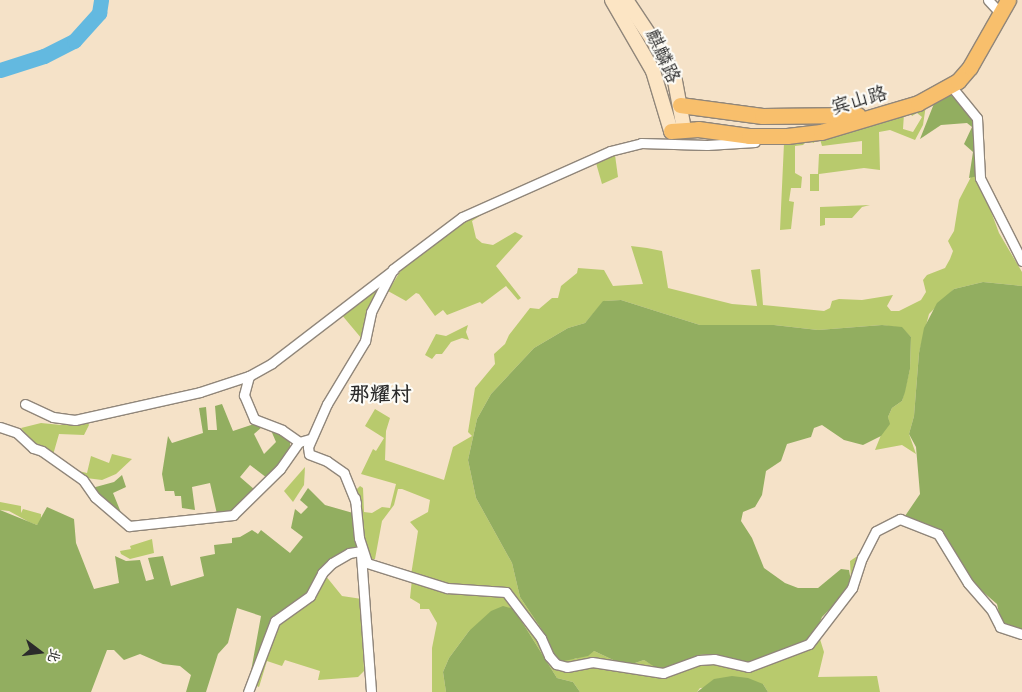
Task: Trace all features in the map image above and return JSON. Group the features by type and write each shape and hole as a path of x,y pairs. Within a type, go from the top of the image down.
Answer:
{"main road":[{"name":"麒麟路","path":"612,0 653,71 677,130"},
{"name":"麒麟路","path":"626,0 666,60 680,106 677,130"},
{"name":"宾山路","path":"677,130 774,137 841,126 918,103 951,86 970,66 999,4"},
{"name":"宾山路","path":"680,106 745,114 812,118 871,113 903,104 928,95 955,78 999,4"}],"street":[{"path":"951,86 977,118 980,178 1022,261"},
{"path":"25,404 53,417 75,420 200,392 249,376 272,364 462,217 610,151 641,144 738,144 774,137"},
{"path":"393,269 371,312 365,341 327,404 310,439 309,454 338,467 350,482 355,498 360,538 367,563 447,588 506,592 541,638 556,664 567,667 592,662 663,673 699,660 714,659 748,667 809,644 852,588 862,558 876,531 900,519 938,534 968,583 991,609 1000,627 1022,634"},
{"path":"249,376 244,395 254,419 282,430 299,442"},
{"path":"0,427 17,433 33,448 42,451 83,480 95,497 129,526 233,515 280,468 299,442 310,439"},
{"path":"355,498 371,692"},
{"path":"248,692 275,621 310,596 322,573 332,563 349,553 360,552"}],"green space":[{"path":"949,93 974,118 978,176 969,178 973,152 964,144 972,127 967,123 941,125 920,139 935,101"},
{"path":"926,105 923,125 915,140 890,130 879,132 880,170 864,168 819,174 819,191 810,191 810,174 818,174 819,154 862,154 862,141 822,146 819,136 904,114 903,129 913,132 922,117 917,113 912,116 909,111"},
{"path":"815,140 814,143 807,141 803,145 795,146 795,173 802,177 801,188 791,188 789,201 794,202 791,229 780,230 784,143"},
{"path":"615,155 618,177 602,184 596,163"},
{"path":"972,175 978,176 999,233 1022,272 1022,286 983,282 954,289 929,314 919,353 914,416 909,434 916,454 902,445 875,450 883,430 889,424 888,417 892,408 902,401 910,369 911,337 902,328 882,325 818,330 774,325 700,325 621,300 604,301 585,323 568,328 534,348 491,394 477,419 468,460 476,498 512,563 520,597 546,636 555,659 575,659 594,651 626,666 644,660 657,668 699,655 750,663 764,659 748,665 715,658 699,658 664,671 618,665 592,660 567,665 557,663 543,637 507,590 495,587 463,589 411,575 418,531 410,522 428,512 430,500 402,489 398,489 394,505 382,521 375,559 370,560 364,545 356,490 360,486 363,488 364,512 372,513 382,507 390,508 396,484 361,474 373,449 376,451 384,438 365,426 375,409 390,418 386,431 385,460 444,480 453,447 472,436 468,432 475,388 495,364 494,354 505,344 509,335 530,308 539,309 552,298 558,298 561,286 577,273 578,268 604,270 613,286 643,284 631,246 662,251 668,288 732,304 757,306 751,270 760,269 763,305 824,311 830,308 832,301 839,299 862,300 893,295 887,306 891,311 899,311 921,300 926,292 923,280 927,275 945,268 953,251 948,241 954,231 959,200"},
{"path":"870,205 862,207 852,218 825,218 825,225 820,226 820,207"},
{"path":"489,210 472,221 476,238 482,243 493,245 515,232 523,236 496,266 521,298 518,300 506,286 482,304 480,302 447,315 443,310 435,316 419,294 416,293 406,301 388,291 403,267 413,258 472,216"},
{"path":"983,282 1022,286 1022,632 1008,628 1001,622 997,604 975,585 944,537 929,526 905,516 920,494 916,447 909,434 914,416 919,353 924,328 937,303 954,289"},
{"path":"381,283 362,339 341,314 354,307"},
{"path":"621,300 700,325 774,325 818,330 882,325 902,327 911,337 910,369 905,392 902,401 892,408 888,417 890,424 881,436 863,445 844,440 822,425 814,428 811,437 787,444 781,461 766,471 762,495 755,507 743,512 741,521 752,538 764,568 785,583 798,588 818,588 841,569 849,570 851,581 843,596 822,617 815,634 808,640 750,663 710,654 699,655 667,667 656,668 644,660 626,666 594,651 588,656 564,661 555,659 546,636 520,597 512,563 476,498 468,460 477,419 491,394 534,348 568,328 585,323 603,301"},
{"path":"468,325 466,332 469,340 462,338 451,342 442,354 436,354 432,359 425,355 436,334 446,336"},
{"path":"222,404 233,431 254,424 262,427 254,434 264,454 276,442 270,428 290,440 290,451 267,478 250,465 240,477 255,490 233,511 217,514 210,483 192,487 195,510 182,508 181,496 175,496 174,491 165,491 162,474 168,436 172,443 203,433 199,408 206,407 208,430 217,430 215,406"},
{"path":"87,421 89,425 84,435 59,434 53,455 31,441 21,428 41,423 61,425"},
{"path":"112,454 132,459 116,474 102,480 86,478 74,470 87,473 91,456 109,463"},
{"path":"305,467 304,485 293,502 284,491"},
{"path":"122,475 126,487 113,493 124,520 92,488 114,482"},
{"path":"308,488 325,505 353,513 357,548 331,562 312,591 275,619 249,682 261,616 237,608 228,643 218,654 206,692 186,692 191,675 180,666 163,664 140,654 124,660 114,650 107,650 91,692 0,692 0,510 37,525 47,507 74,519 76,543 94,589 119,583 115,556 126,561 140,560 146,581 154,579 148,558 163,556 171,586 204,576 200,557 215,554 214,545 232,543 232,538 240,537 252,530 258,534 261,530 290,553 303,537 291,528 295,509 301,514 308,507 300,500"},
{"path":"0,502 21,506 21,513 23,509 41,514 41,520 37,525 9,511 0,510"},
{"path":"152,539 154,553 130,559 121,554 120,551 131,549 130,546"},
{"path":"862,553 851,587 832,615 809,642 764,659 815,634 816,626 843,596 851,581 850,561"},
{"path":"325,575 342,596 362,599 364,671 358,677 318,680 320,671 285,660 282,666 267,661 259,687 254,685 272,628"},
{"path":"412,579 505,593 555,665 591,663 662,674 690,664 713,661 734,667 819,636 824,652 818,677 877,676 880,692 768,692 763,684 700,688 697,692 580,692 573,682 557,678 514,609 469,631 449,658 443,672 446,692 432,692 432,648 437,623 429,609 420,609 420,604 410,598"},
{"path":"503,606 514,609 557,678 573,682 580,692 446,692 443,672 449,658 469,631 491,611"},
{"path":"732,676 748,678 763,684 768,692 697,692 714,679"}],"waterway":[{"path":"0,70 44,56 74,41 99,13 101,0"}],"district":[{"name":"那耀村","path":"380,394"}]}
